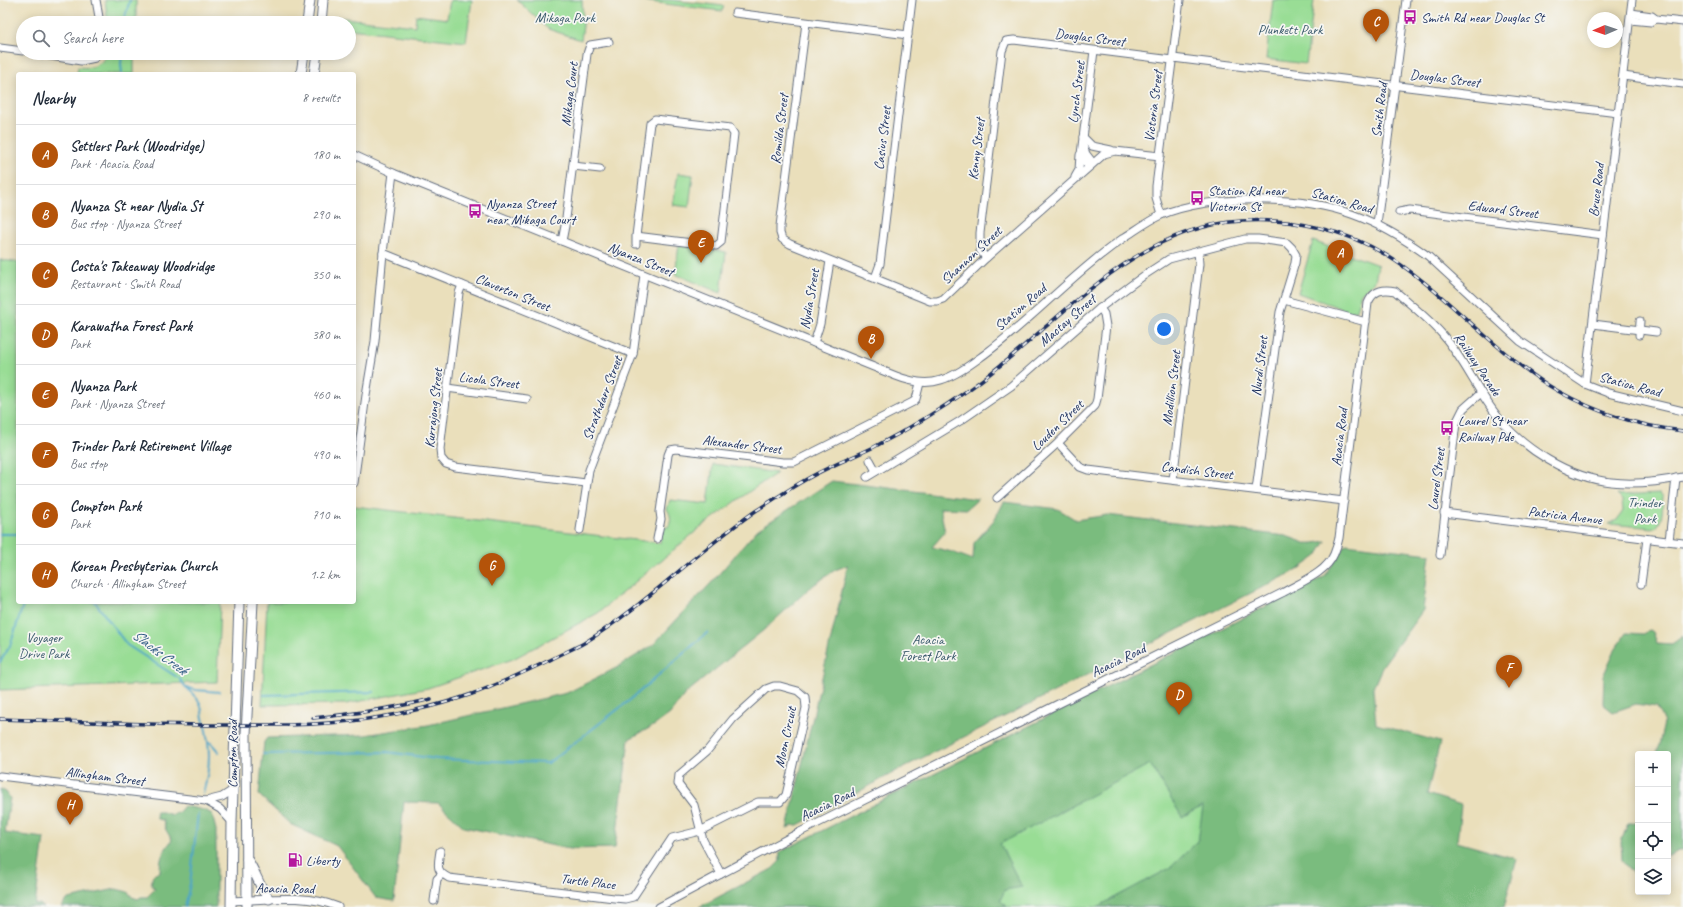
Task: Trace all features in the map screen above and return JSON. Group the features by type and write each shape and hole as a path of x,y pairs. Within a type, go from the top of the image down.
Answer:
{"main road":[{"path":"308,16 310,0"},
{"path":"321,16 323,0"},
{"path":"301,72 303,60"},
{"path":"314,72 316,60"},
{"name":"Compton Road","path":"231,904 232,822 240,604"},
{"name":"Compton Road","path":"247,904 246,726 253,604"},
{"path":"247,858 252,866 262,891 269,899"}],"street":[{"path":"96,0 99,16"},
{"name":"Casius Street","path":"875,278 880,264 912,0"},
{"name":"Victoria Street","path":"1161,216 1156,198 1180,0"},
{"name":"Smith Road","path":"1377,224 1406,0"},
{"name":"Bruce Road","path":"1585,384 1632,0"},
{"path":"735,13 908,35"},
{"path":"1630,16 1652,16 1656,19 1683,22"},
{"name":"Romilda Street","path":"782,239 780,226 806,23"},
{"name":"Douglas Street","path":"1006,41 1014,40 1618,113"},
{"name":"Kenny Street","path":"986,258 980,250 980,233 1002,51 1006,41"},
{"name":"Mikaga Court","path":"562,241 574,166 587,54 590,45 609,42"},
{"path":"0,48 16,51"},
{"name":"Lynch Street","path":"1074,179 1079,170 1094,50"},
{"path":"74,60 85,60"},
{"path":"1623,76 1683,84"},
{"path":"636,236 716,246 721,242 734,134 730,128 655,119 652,120 650,124 636,236 636,244"},
{"name":"Lynch Street","path":"1083,138 1092,146 1115,151"},
{"name":"Lynch Street","path":"1083,138 1085,152 1091,165"},
{"path":"1115,151 1160,156"},
{"name":"Shannon Street","path":"782,239 790,244 830,261 930,301 937,301 943,299 1074,179 1104,154 1115,151"},
{"path":"1081,154 1082,159 1091,165"},
{"name":"Nyanza Street","path":"356,156 393,173 896,376 909,381 920,382"},
{"path":"574,166 600,169"},
{"path":"356,468 375,341 383,253 393,173"},
{"name":"Station Road","path":"920,382 940,381 968,366 1016,329 1093,260 1130,234 1161,216 1195,206 1236,200 1284,200 1330,207 1377,224 1413,245 1428,256 1520,340 1585,384 1608,393 1683,411"},
{"name":"Edward Street","path":"1398,212 1410,210 1604,235"},
{"name":"Mactay Street","path":"867,477 960,421 1011,386 1100,308 1159,265 1180,256 1251,239 1287,243 1292,248"},
{"name":"Nurdi Street","path":"1256,490 1280,312 1295,263 1296,255 1292,248"},
{"name":"Modillion Street","path":"1173,480 1199,264 1198,251"},
{"name":"Claverton Street","path":"383,253 634,354"},
{"name":"Nydia Street","path":"814,343 820,324 830,261"},
{"name":"Strathdarr Street","path":"580,530 589,470 634,354 644,274"},
{"name":"Kurrajong Street","path":"462,285 459,293 447,388 440,449 441,458 446,464 455,467 586,483"},
{"name":"Acacia Road","path":"659,907 793,836 1278,595 1315,574 1326,565 1334,555 1339,538 1368,303 1372,295 1386,289"},
{"name":"Railway Parade","path":"1386,289 1395,291 1442,334 1498,417 1514,436 1545,458 1568,470 1609,482 1657,482 1680,478"},
{"path":"1284,300 1366,322"},
{"name":"Louden Street","path":"997,498 1058,443 1095,406 1106,326 1104,314 1100,308"},
{"path":"1639,333 1640,321"},
{"path":"1592,324 1639,333 1656,332"},
{"name":"Alexander Street","path":"657,539 661,519 660,512 668,455 670,450 676,449 783,462 794,462 913,402 916,399 920,382"},
{"name":"Licola Street","path":"447,388 528,399"},
{"name":"Laurel Street","path":"1440,555 1456,423 1463,409 1481,393"},
{"name":"Candish Street","path":"1058,443 1080,467 1088,470 1344,501"},
{"path":"870,460 876,471"},
{"path":"1669,541 1680,478"},
{"name":"Patricia Avenue","path":"1444,513 1683,543"},
{"path":"1641,584 1647,539"},
{"name":"Moon Circuit","path":"700,831 758,802 776,803 783,800 786,795 806,708 805,697 803,694 780,686 774,686 766,689 733,719 707,751 679,775 678,784 694,805 700,831 721,874"},
{"name":"Allingham Street","path":"0,776 206,801 222,797 233,790"},
{"name":"Allingham Street","path":"206,801 220,809 232,822"},
{"name":"Turtle Place","path":"442,874 449,878 629,898 637,893 672,838 700,831"},
{"path":"434,901 437,879 442,874 438,868 440,851"},
{"name":"Acacia Road","path":"231,904 247,904 269,899 289,898 324,901 338,907"}],"green space":[{"path":"105,0 136,0 136,16 107,16"},
{"path":"450,0 472,0 466,42 356,30 356,19 415,26 416,15 447,19"},
{"name":"Mikaga Park","path":"517,0 582,0 583,26 581,40 548,29"},
{"path":"634,0 670,0 724,6 722,11"},
{"name":"Plunkett Park","path":"1273,0 1314,0 1306,64 1266,59"},
{"path":"134,60 134,72 77,72 78,67 96,66 102,61"},
{"path":"678,173 693,175 689,207 673,205"},
{"path":"1313,241 1378,265 1375,281 1361,293 1356,310 1351,312 1298,293"},
{"path":"679,245 726,252 721,293 675,274"},
{"name":"Voyager Drive Park","path":"0,260 16,262 16,604 220,604 217,682 0,690"},
{"path":"713,464 777,473 701,527 598,613 513,659 428,688 346,704 262,705 267,604 356,604 356,506 660,543 662,528 668,527 670,522 670,516 667,509 670,500 708,504"},
{"name":"Acacia Forest Park","path":"832,481 978,499 967,509 940,508 945,532 932,547 952,552 973,560 974,543 994,520 1004,502 1058,509 1076,520 1107,515 1286,536 1308,544 1326,541 1317,556 1299,569 902,768 796,826 793,825 787,829 848,565 835,570 812,586 765,629 685,694 670,714 655,725 629,739 615,848 569,849 464,827 438,803 404,802 394,901 376,898 337,846 290,824 259,795 264,742 267,738 365,735 428,725 567,693 618,667 653,645 712,582 757,530"},
{"name":"Trinder Park","path":"1660,493 1663,497 1662,514 1660,522 1655,528 1609,524 1617,520 1623,511 1622,500 1617,495"},
{"path":"1346,544 1430,554 1423,610 1383,665 1373,688 1376,724 1440,742 1427,794 1461,805 1457,842 1517,859 1504,907 1097,907 1170,868 1198,841 1203,806 1182,817 1150,764 1000,844 1022,887 1005,890 1000,900 1007,907 699,907 772,869 780,861 780,852 1324,577"},
{"path":"1324,577 1280,907 767,907 780,861 780,852"},
{"path":"1650,630 1653,632 1657,643 1672,644 1683,636 1683,850 1680,850 1671,855 1671,751 1658,751 1664,723 1657,707 1636,704 1613,712 1603,704 1604,674 1614,652 1626,633 1644,634"},
{"path":"0,789 6,792 10,798 5,833 44,838 35,905 40,904 43,907 0,907"},
{"path":"184,806 204,810 212,814 216,830 216,907 61,907 68,899 116,889 128,892 132,897 138,899 141,897 147,897 155,889 151,884 153,875 160,872 163,854 172,840 166,830 163,820 157,819 156,812 163,812 172,815 179,812"},
{"path":"1628,823 1635,823 1635,876 1622,861 1621,842"}],"waterway":[{"name":"Slacks Creek","path":"125,16 130,0"},
{"name":"Slacks Creek","path":"121,60 122,72"},
{"path":"0,534 16,534"},
{"path":"0,662 10,646 23,604"},
{"name":"Slacks Creek","path":"96,604 127,645 180,679 200,703 209,747 208,774 203,794"},
{"path":"263,754 387,752 437,759 548,763 630,700 708,632"},
{"path":"188,688 219,692"},
{"path":"264,695 374,692"},
{"path":"210,742 219,752"},
{"name":"Slacks Creek","path":"185,907 190,884 198,813"}],"railway":[{"path":"0,719 191,725 334,723 412,711 458,699 492,687 584,643 629,612 713,543 757,510 813,475 874,447 911,427 971,388 1096,285 1129,261 1164,242 1201,228 1241,221 1279,221 1316,227 1353,238 1370,246 1400,264 1413,274 1514,360 1540,380 1558,391 1588,406 1618,417 1650,426 1683,431"},
{"path":"313,718 372,711 431,699"}],"place":[{"name":"Smith Rd near Douglas St","path":"1410,17"},
{"name":"Costa's Takeaway Woodridge","path":"1376,42"},
{"name":"Station Rd near Victoria St","path":"1197,198"},
{"name":"Nyanza Street near Mikaga Court","path":"475,211"},
{"name":"Nyanza Park","path":"701,263"},
{"name":"Settlers Park (Woodridge)","path":"1340,273"},
{"name":"Nyanza St near Nydia St","path":"871,359"},
{"name":"Laurel St near Railway Pde","path":"1447,428"},
{"name":"Compton Park","path":"492,586"},
{"name":"Trinder Park Retirement Village","path":"1509,688"},
{"name":"Karawatha Forest Park","path":"1179,715"},
{"name":"Korean Presbyterian Church","path":"70,825"},
{"name":"Liberty","path":"295,860"}]}
